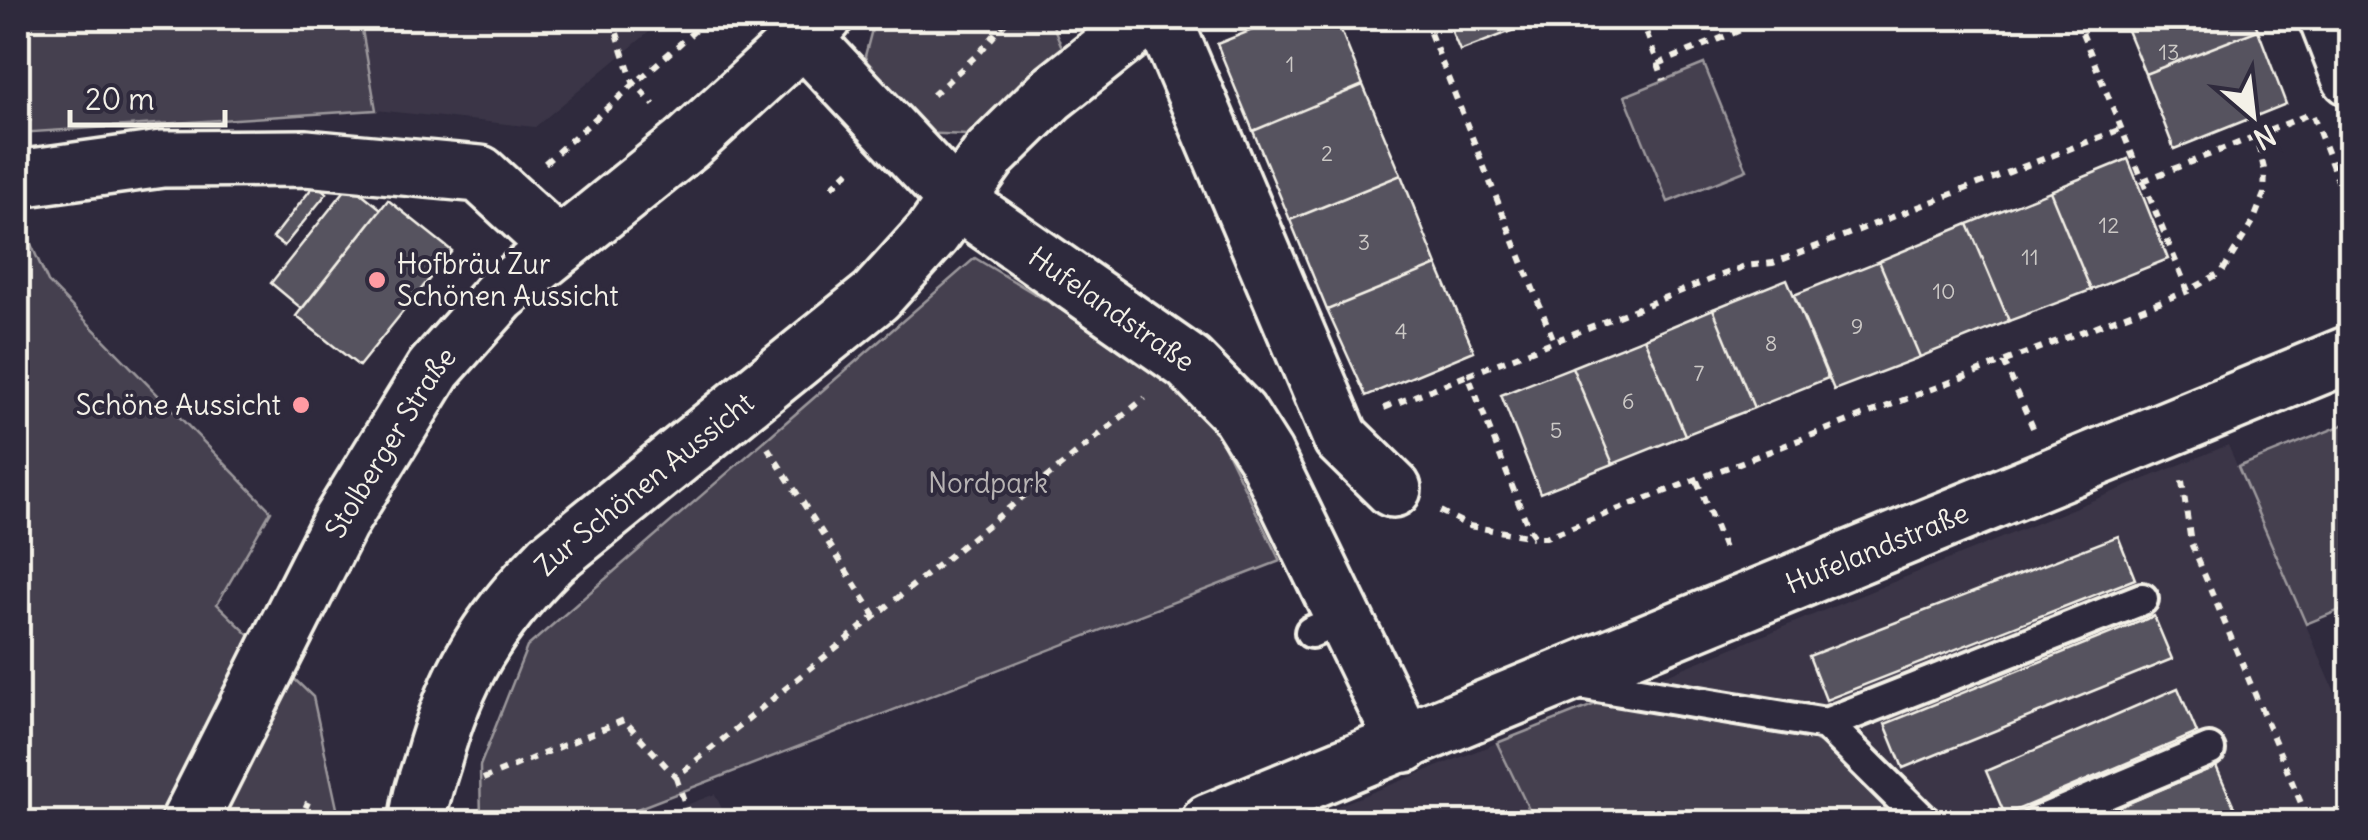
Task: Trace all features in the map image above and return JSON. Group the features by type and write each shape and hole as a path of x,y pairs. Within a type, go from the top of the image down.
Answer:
{"street":[{"name":"Zur Schönen Aussicht","path":"423,798 440,733 473,654 509,602 550,559 876,296 933,233 990,154 1050,95 1147,18"},
{"path":"1164,18 1341,438 1393,489"},
{"path":"2327,18 2331,95"},
{"name":"Hufelandstraße","path":"813,27 957,200 1189,363 1238,414 1265,455 1328,625 1405,744"},
{"name":"Stolberger Straße","path":"189,822 340,522 434,369 500,295 688,143 813,27"},
{"path":"18,179 162,159 306,158 480,174 559,247"},
{"name":"Hufelandstraße","path":"1209,822 2350,354"}],"lane":[{"path":"1559,680 1826,724 2142,599"},
{"path":"1826,724 1925,822"},
{"path":"2038,822 2210,750"}],"path":[{"path":"612,18 633,82 688,143"},
{"path":"507,198 708,18"},
{"path":"1424,18 1554,342"},
{"path":"1642,18 1664,80"},
{"path":"1658,64 1770,18"},
{"path":"2076,18 2188,291"},
{"path":"2143,181 2256,136 2331,95"},
{"path":"1336,426 1745,266 1773,264 2122,129"},
{"path":"1393,489 1469,526 1535,537 1562,533 2188,291 2222,272 2254,222 2264,194 2265,173 2256,136"},
{"path":"2004,362 2038,441"},
{"path":"676,777 1189,363"},
{"path":"1468,375 1535,537"},
{"path":"2175,427 2191,543 2309,822"},
{"path":"772,454 875,616"},
{"path":"1696,481 1730,567"},
{"path":"423,798 484,778 624,720 676,777 691,822"},
{"path":"299,822 308,802"}],"shaded area":[{"path":"360,18 666,18 535,127 376,110"},
{"path":"2228,445 2350,727 2350,822 1913,822 1785,726 1598,703"},
{"path":"1497,743 1535,822 1297,822"},
{"path":"715,794 728,822 642,822"}],"green space":[{"path":"18,18 360,18 376,110 18,133"},
{"path":"875,18 1050,18 1068,62 1000,118 967,135 919,133 876,95 865,56"},
{"path":"1704,64 1747,170 1668,202 1625,96"},
{"path":"18,215 48,282 271,511 217,604 313,697 340,822 18,822"},
{"name":"Nordpark","path":"975,258 1060,309 1207,411 1280,561 603,822 481,822 480,766 527,647"},
{"path":"2350,422 2350,606 2306,624 2238,467"},
{"path":"1598,703 1785,726 1834,750 1913,822 1535,822 1497,743"}],"building":[{"path":"1282,18 1336,18 1363,85 1253,131 1217,44"},
{"path":"1446,18 1545,18 1460,51"},
{"path":"2122,18 2253,18 2258,30 2145,74"},
{"path":"2258,30 2286,104 2174,149 2145,74"},
{"path":"1363,85 1401,175 1290,220 1253,131"},
{"path":"2128,159 2168,259 2091,290 2050,191"},
{"path":"1401,175 1437,265 1327,310 1290,220"},
{"path":"315,184 327,193 284,246 273,238"},
{"path":"350,184 381,209 302,309 271,283"},
{"path":"2050,191 2091,290 2009,321 1968,224"},
{"name":"Hofbräu Zur Schönen Aussicht","path":"388,200 452,251 359,366 296,316"},
{"path":"1968,224 2009,321 1920,357 1879,261"},
{"path":"1879,261 1920,357 1834,390 1794,295"},
{"path":"1437,265 1474,351 1366,396 1327,310"},
{"path":"1787,279 1828,378 1754,408 1713,309"},
{"path":"1713,309 1754,408 1685,435 1644,338"},
{"path":"1644,338 1685,435 1613,464 1572,367"},
{"path":"1572,367 1613,464 1540,493 1501,395"},
{"path":"2118,536 2135,579 1826,700 1809,656"},
{"path":"2154,616 2172,659 1903,768 1885,724"},
{"path":"2178,688 2197,733 2005,815 1986,771"},
{"path":"2216,766 2236,811 2210,822 2083,822"}],"place":[{"name":"Hofbräu Zur Schönen Aussicht","path":"377,280"},
{"name":"Schöne Aussicht","path":"301,405"}]}
